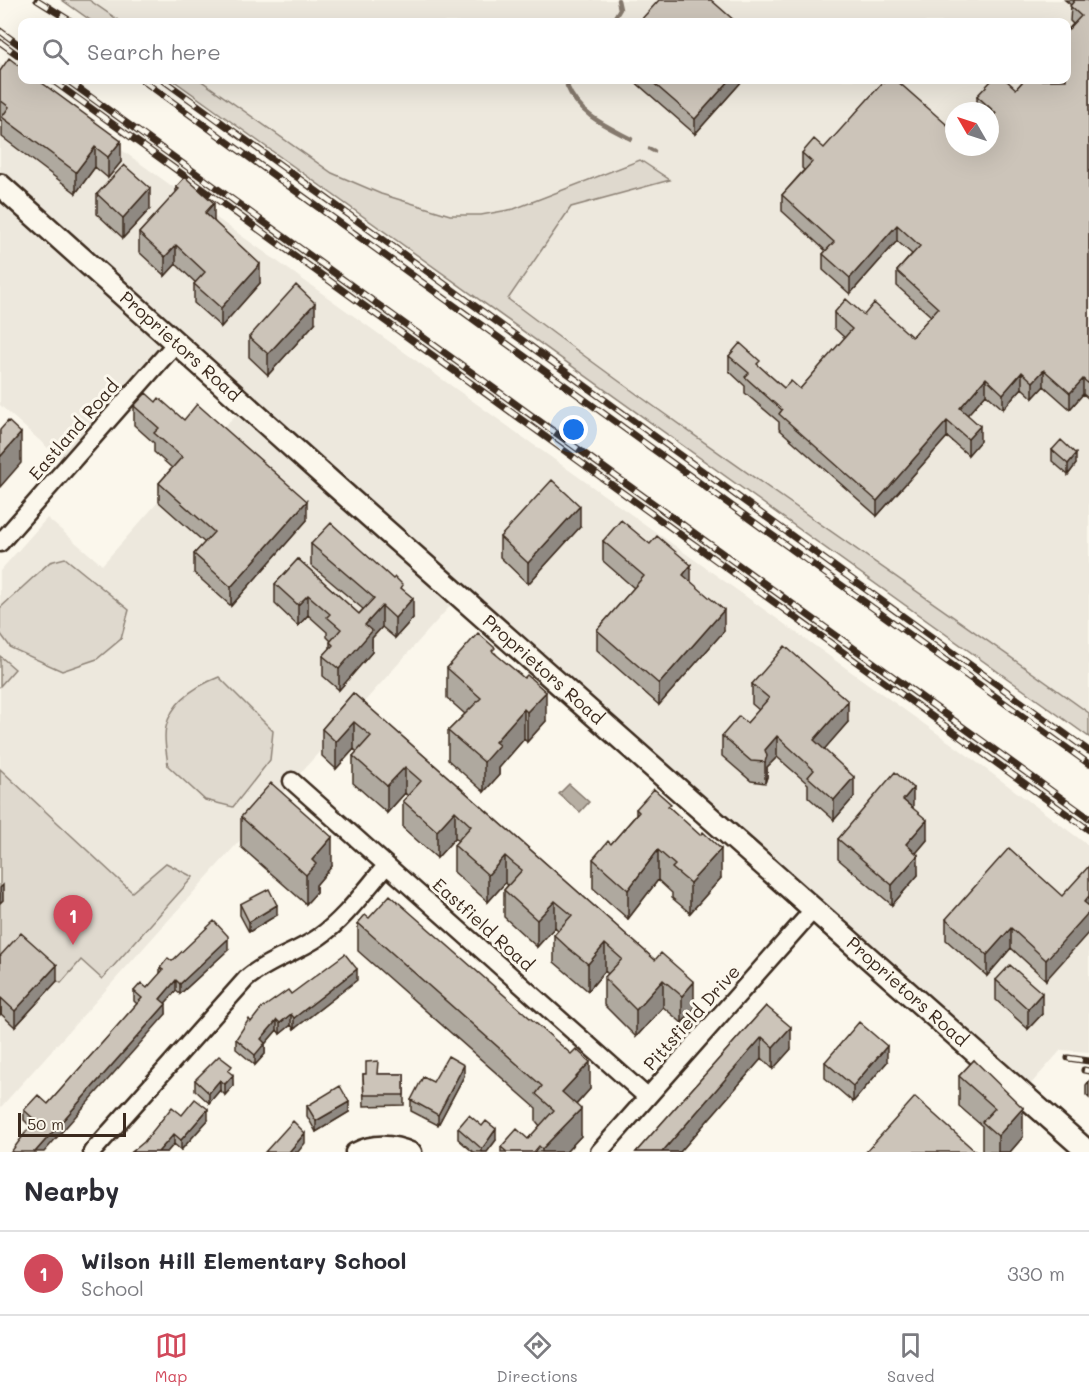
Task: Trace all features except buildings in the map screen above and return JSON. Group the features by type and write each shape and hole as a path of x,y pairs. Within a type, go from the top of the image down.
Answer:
{"street":[{"name":"Proprietors Road","path":"0,185 349,498 411,550 814,909 1076,1148"},
{"name":"Eastland Road","path":"0,543 177,342"},
{"name":"Eastfield Road","path":"292,781 647,1098"},
{"path":"92,1152 246,979 260,967 317,939 331,927 386,866"},
{"name":"Pittsfield Drive","path":"599,1152 814,909"},
{"path":"354,1152 375,1145 390,1145 413,1152"}],"shaded area":[{"path":"62,0 89,0 115,18 87,18"},
{"path":"89,0 1089,0 1089,713 858,549 667,419 508,299 571,207 669,179 639,160 514,209 481,215 450,215 381,194 332,173 206,84 1071,84 1071,18 115,18"},
{"path":"0,63 18,76 18,84 29,84 959,749 1089,846 1089,1052 1061,1050 1022,1094 460,595 0,1108 0,571 47,518 102,565 246,403 177,343 68,466 0,405"},
{"path":"179,84 206,84 332,173 381,194 450,215 481,215 514,209 640,160 670,180 571,207 508,299 724,457 1089,713 1089,737"},
{"path":"65,558 129,610 121,639 97,659 62,671 11,648 0,633 0,608 50,562"},
{"path":"0,656 15,669 0,686"},
{"path":"219,677 273,731 270,760 233,807 205,800 168,766 165,736 169,717 186,695"},
{"path":"0,769 132,892 166,863 193,877 102,979 81,960 61,983 0,972 0,903 3,900 0,898"},
{"path":"569,784 589,802 580,812 559,794"}],"waterway":[{"path":"614,18 620,9 618,0"},
{"path":"568,84 567,86 572,96 586,112 631,139"},
{"path":"650,149 654,151"}],"railway":[{"path":"37,0 66,18"},
{"path":"0,31 18,44"},
{"path":"0,42 18,55"},
{"path":"58,84 1089,830"},
{"path":"73,84 1089,818"},
{"path":"148,84 1089,764"},
{"path":"169,84 1089,751"},
{"path":"1068,1058 1089,1061"},
{"path":"1084,1070 1089,1071"}],"place":[{"name":"Wilson Hill Elementary School","path":"73,945"}]}
